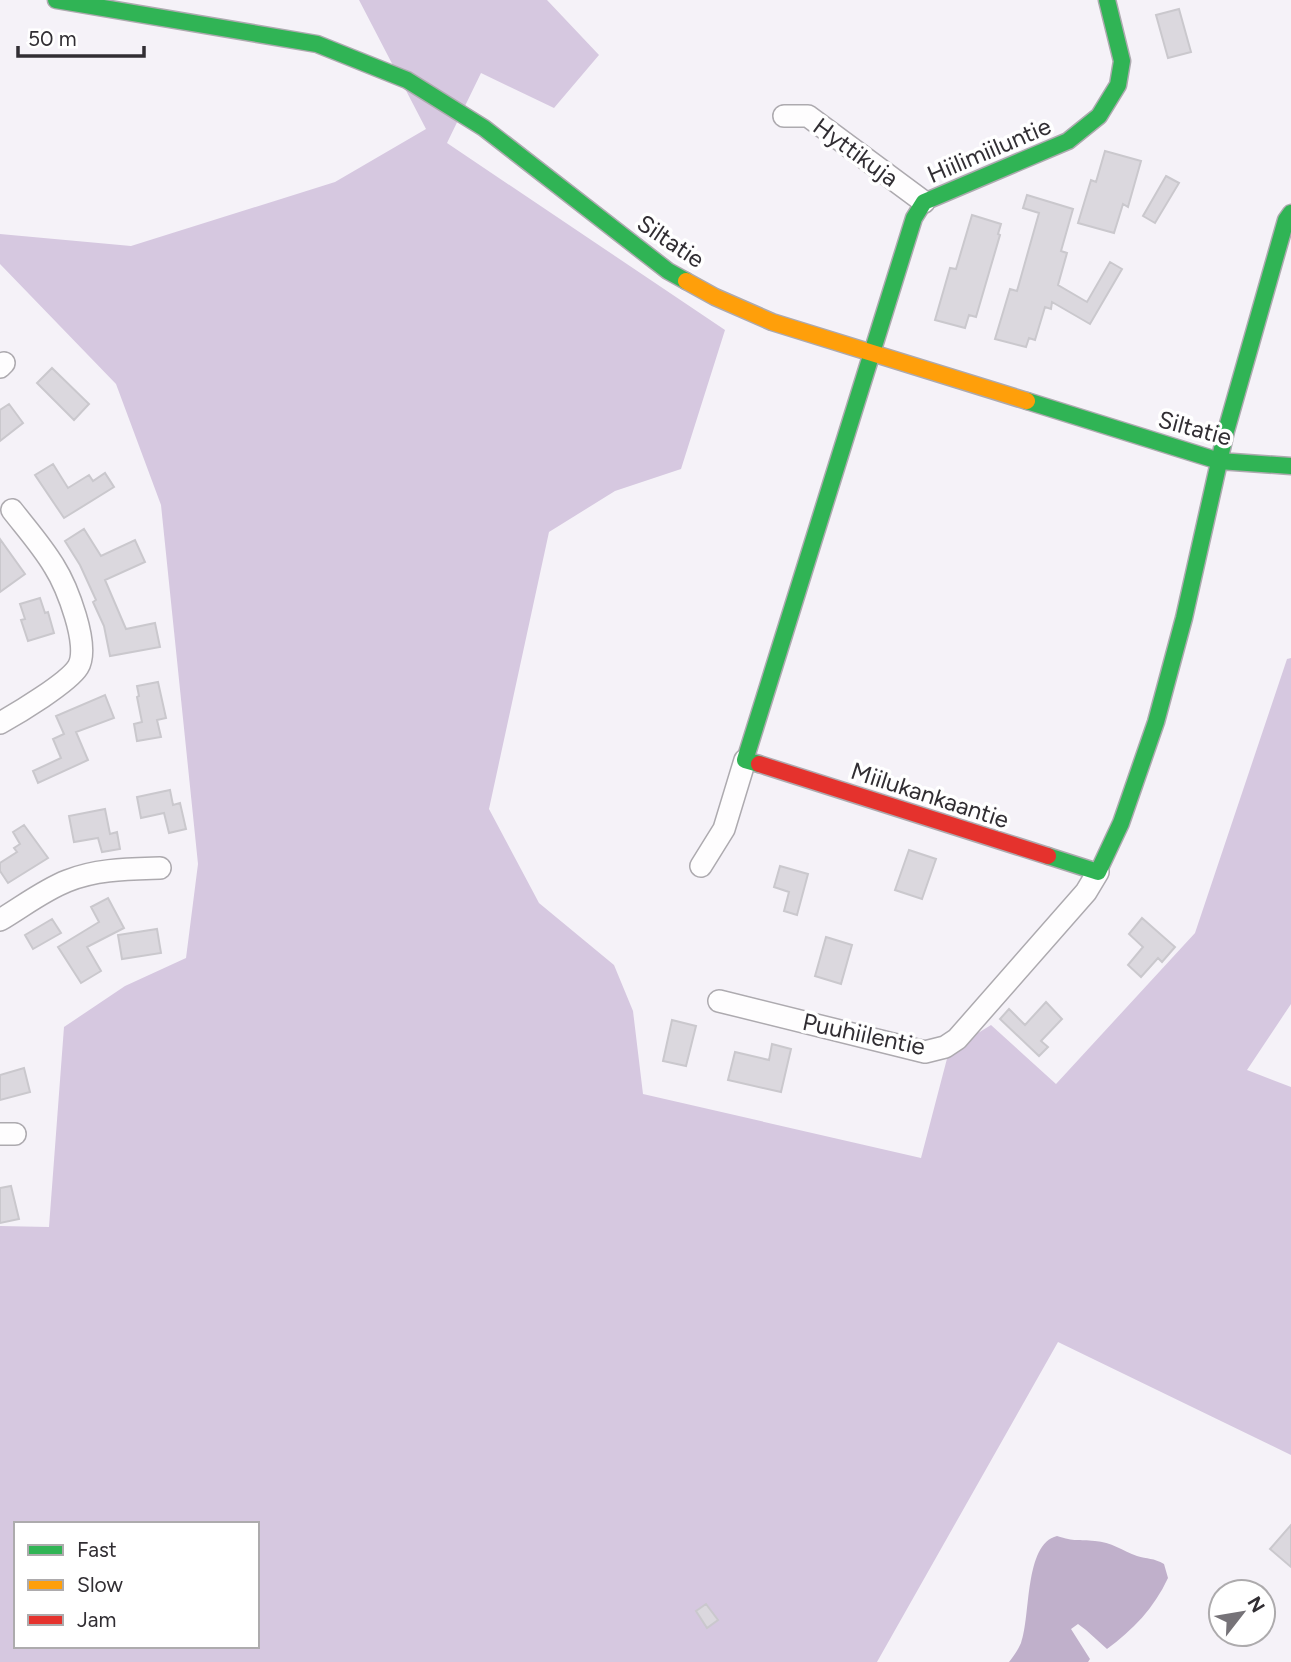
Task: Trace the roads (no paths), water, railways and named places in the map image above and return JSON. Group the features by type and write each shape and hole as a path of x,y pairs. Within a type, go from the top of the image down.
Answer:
{"street":[{"name":"Siltatie","path":"56,0 317,44 407,80 484,128 668,271 715,297 772,323 1219,461 1291,466"},
{"name":"Hiilimiiluntie","path":"871,352 914,218 924,202 1068,141 1099,116 1112,98 1118,85 1122,61 1107,0"},
{"name":"Hyttikuja","path":"784,116 808,116 924,202"},
{"path":"1098,872 1152,743 1169,681 1219,461 1286,220 1291,213"},
{"path":"701,866 724,829 871,352"},
{"path":"0,723 65,679 79,666 82,652 81,638 64,586 53,565 12,510"},
{"name":"Miilukankaantie","path":"745,760 1098,872"},
{"path":"0,920 64,882 78,877 117,869 160,868"},
{"name":"Puuhiilentie","path":"719,1001 925,1052 945,1047 957,1039 1086,891 1098,872"}]}
